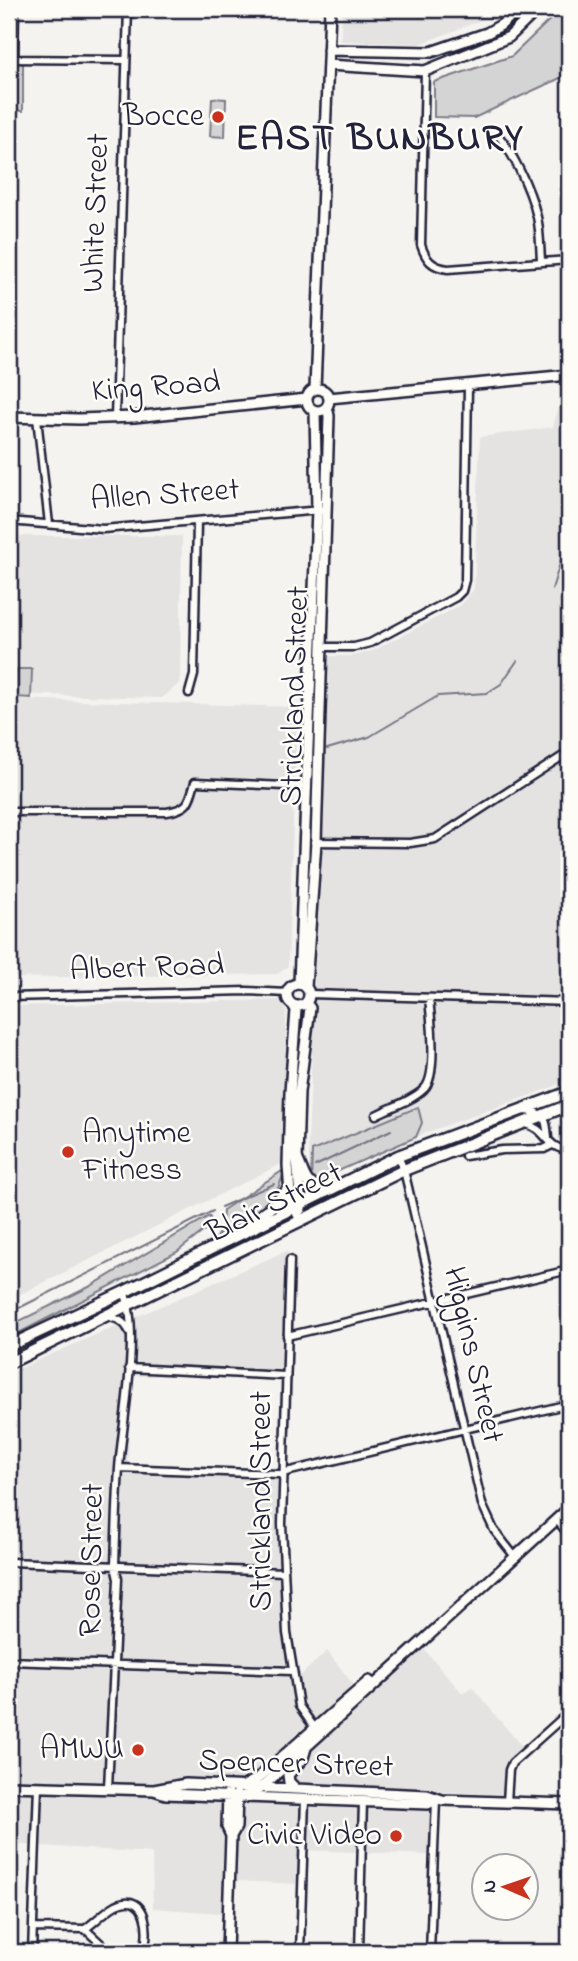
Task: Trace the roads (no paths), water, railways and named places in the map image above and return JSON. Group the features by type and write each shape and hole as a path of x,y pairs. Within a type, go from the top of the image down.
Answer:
{"main road":[{"name":"Blair Street","path":"9,1346 398,1156 569,1091"},
{"name":"Blair Street","path":"9,1363 404,1170 569,1105"},
{"path":"297,1159 310,1186 330,1190"},
{"path":"250,1229 256,1218 285,1195 289,1188"}],"street":[{"path":"15,9 11,59 126,60"},
{"name":"White Street","path":"115,418 128,9"},
{"path":"315,389 330,9"},
{"path":"328,50 430,52 487,33 519,9"},
{"path":"328,65 425,71 509,37 538,9"},
{"path":"449,47 460,51 509,37"},
{"path":"443,64 449,47"},
{"path":"404,52 421,58 425,71"},
{"path":"430,52 426,57 425,71 421,245 425,257 436,267 448,269 569,260"},
{"path":"9,120 9,178"},
{"path":"492,130 503,139 531,198 537,218 541,260"},
{"path":"328,402 468,384 569,375"},
{"path":"312,648 354,647 370,643 456,597 462,591 465,580 468,384"},
{"path":"315,389 324,390 328,402 323,410 315,411 308,405 307,399 309,393 315,389"},
{"name":"King Road","path":"9,417 115,418 307,399"},
{"name":"Strickland Street","path":"297,1205 299,1092 310,1008 305,992 311,842 312,648 328,402"},
{"name":"Strickland Street","path":"312,787 322,647 321,510 315,411"},
{"path":"37,418 49,524"},
{"name":"Allen Street","path":"9,521 103,529 321,510"},
{"path":"189,693 194,674 197,521"},
{"path":"311,842 410,844 435,839 569,752"},
{"path":"9,812 167,812 183,809 189,802 195,782 312,787"},
{"path":"305,992 298,1006 293,1005 287,998 292,986 305,992 429,999 569,1002"},
{"name":"Albert Road","path":"9,998 247,991 287,993"},
{"path":"376,1115 421,1092 428,1084 432,1038 429,999"},
{"name":"Strickland Street","path":"293,1005 296,1010 289,1092 289,1188 301,1220"},
{"path":"520,1111 543,1115 553,1145"},
{"path":"523,1123 543,1132 553,1145 569,1150"},
{"path":"465,1156 502,1150 544,1149 553,1145"},
{"name":"Higgins Street","path":"398,1156 404,1170 487,1518 516,1558"},
{"name":"Strickland Street","path":"289,1261 282,1472 287,1633 299,1706 317,1730"},
{"path":"288,1336 569,1270"},
{"name":"Rose Street","path":"108,1788 119,1468 130,1368 130,1304 124,1292"},
{"path":"106,1316 118,1319 130,1332"},
{"path":"130,1368 286,1376"},
{"path":"119,1468 278,1474 569,1404"},
{"path":"227,1952 231,1836 227,1827 236,1786 257,1779 317,1730 393,1661 420,1642 516,1558 569,1508"},
{"path":"556,1519 569,1535"},
{"path":"9,1562 284,1572"},
{"path":"9,1661 292,1671"},
{"path":"507,1802 512,1763 569,1712"},
{"path":"296,1789 289,1782 288,1775 303,1758 317,1730"},
{"path":"235,1797 261,1788 307,1747"},
{"name":"Spencer Street","path":"9,1786 154,1790 186,1784 427,1795 436,1800 569,1804"},
{"path":"32,1952 38,1786"},
{"name":"Spencer Street","path":"154,1790 166,1794 428,1804 436,1800"},
{"path":"300,1952 305,1799"},
{"path":"430,1952 436,1800"},
{"path":"359,1952 363,1801"},
{"path":"33,1928 85,1929 115,1906 126,1902 144,1911 147,1943 143,1952"},
{"path":"85,1929 110,1952"}],"waterway":[{"path":"552,589 569,534"},
{"path":"327,749 369,737 438,696 487,693 501,684 517,661"},
{"path":"315,1166 391,1130"},
{"path":"221,1207 274,1184"},
{"path":"9,1313 213,1211"}],"place":[{"name":"Bocce","path":"218,117"},
{"name":"Anytime Fitness","path":"68,1152"},
{"name":"AMWU","path":"138,1750"},
{"name":"Civic Video","path":"396,1836"}],"district":[{"name":"EAST BUNBURY","path":"380,140"}]}
